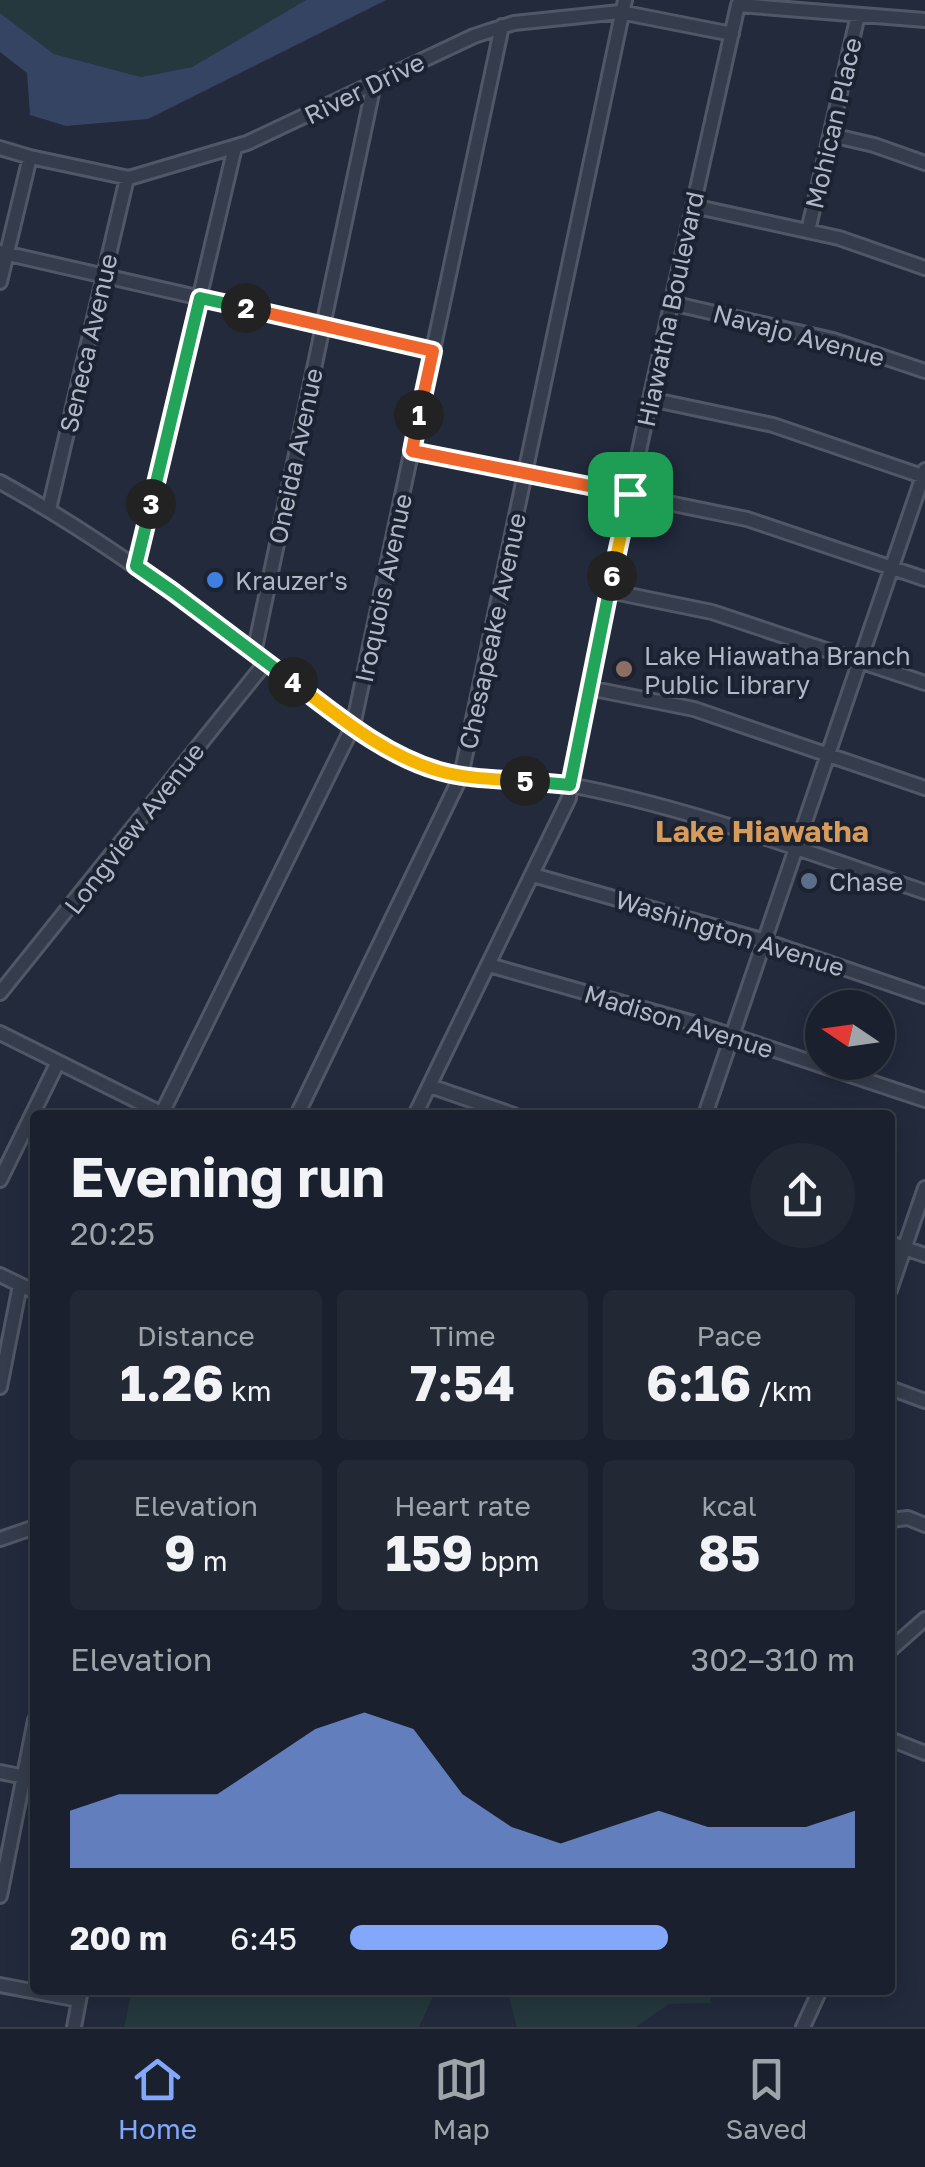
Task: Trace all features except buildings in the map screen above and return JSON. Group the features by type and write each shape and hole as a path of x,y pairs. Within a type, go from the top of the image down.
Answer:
{"street":[{"name":"Hiawatha Boulevard","path":"418,1110 569,798 650,398 738,5 858,15"},
{"name":"River Drive","path":"0,148 127,178 236,147 502,26 623,6 732,34"},
{"name":"Chesapeake Avenue","path":"299,1110 461,776 623,6"},
{"path":"858,15 925,20"},
{"name":"Mohican Place","path":"808,231 858,15"},
{"name":"Iroquois Avenue","path":"165,1110 353,726 502,26"},
{"name":"Oneida Avenue","path":"254,652 374,84"},
{"path":"830,134 925,163"},
{"path":"136,566 236,147"},
{"path":"0,282 3,253 30,157"},
{"name":"Seneca Avenue","path":"49,509 127,178"},
{"path":"693,206 839,238 925,268"},
{"path":"3,253 433,351"},
{"name":"Navajo Avenue","path":"671,303 833,340 925,371"},
{"path":"650,398 773,425 924,474 708,1110"},
{"path":"412,451 747,520 925,579"},
{"path":"0,482 136,566 353,726 399,755 461,776 570,785 671,808 925,892"},
{"path":"609,591 712,612 925,683"},
{"name":"Longview Avenue","path":"0,993 266,662"},
{"path":"589,688 694,708 925,788"},
{"name":"Washington Avenue","path":"533,875 765,940 925,996"},
{"name":"Madison Avenue","path":"489,965 732,1036 925,1100"},
{"path":"0,1033 155,1110"},
{"path":"34,1110 58,1062"},
{"path":"430,1086 500,1110"},
{"path":"0,1180 30,1119"},
{"path":"895,1276 925,1188"},
{"path":"895,1245 925,1255"},
{"path":"0,1274 30,1290"},
{"path":"0,1387 20,1285"},
{"path":"895,1390 925,1400"},
{"path":"895,1519 908,1518 925,1525"},
{"path":"0,1538 30,1529"},
{"path":"895,1646 925,1619"},
{"path":"895,1741 925,1754"},
{"path":"0,1772 29,1777 0,1896"},
{"path":"0,1985 30,1989"},
{"path":"74,2027 80,1995"},
{"path":"803,2027 818,1995"}],"green space":[{"path":"0,0 306,0 192,67 141,77 54,54 0,13"},
{"path":"131,1995 434,1995 419,2027 124,2027"},
{"path":"508,1995 712,1995 710,2003 669,2004 636,2027 517,2027"}],"water":[{"path":"306,0 386,0 148,119 66,126 30,115 27,73 0,52 0,13 54,54 141,77 192,67"}],"place":[{"name":"Krauzer's","path":"215,580"},
{"name":"Lake Hiawatha Branch Public Library","path":"624,669"},
{"name":"Chase","path":"809,881"}],"district":[{"name":"Lake Hiawatha","path":"762,831"}],"route":[{"path":"200,298 433,351 412,451 630,494 570,785 467,777 434,770 399,755 353,726 136,566 200,298"}]}
